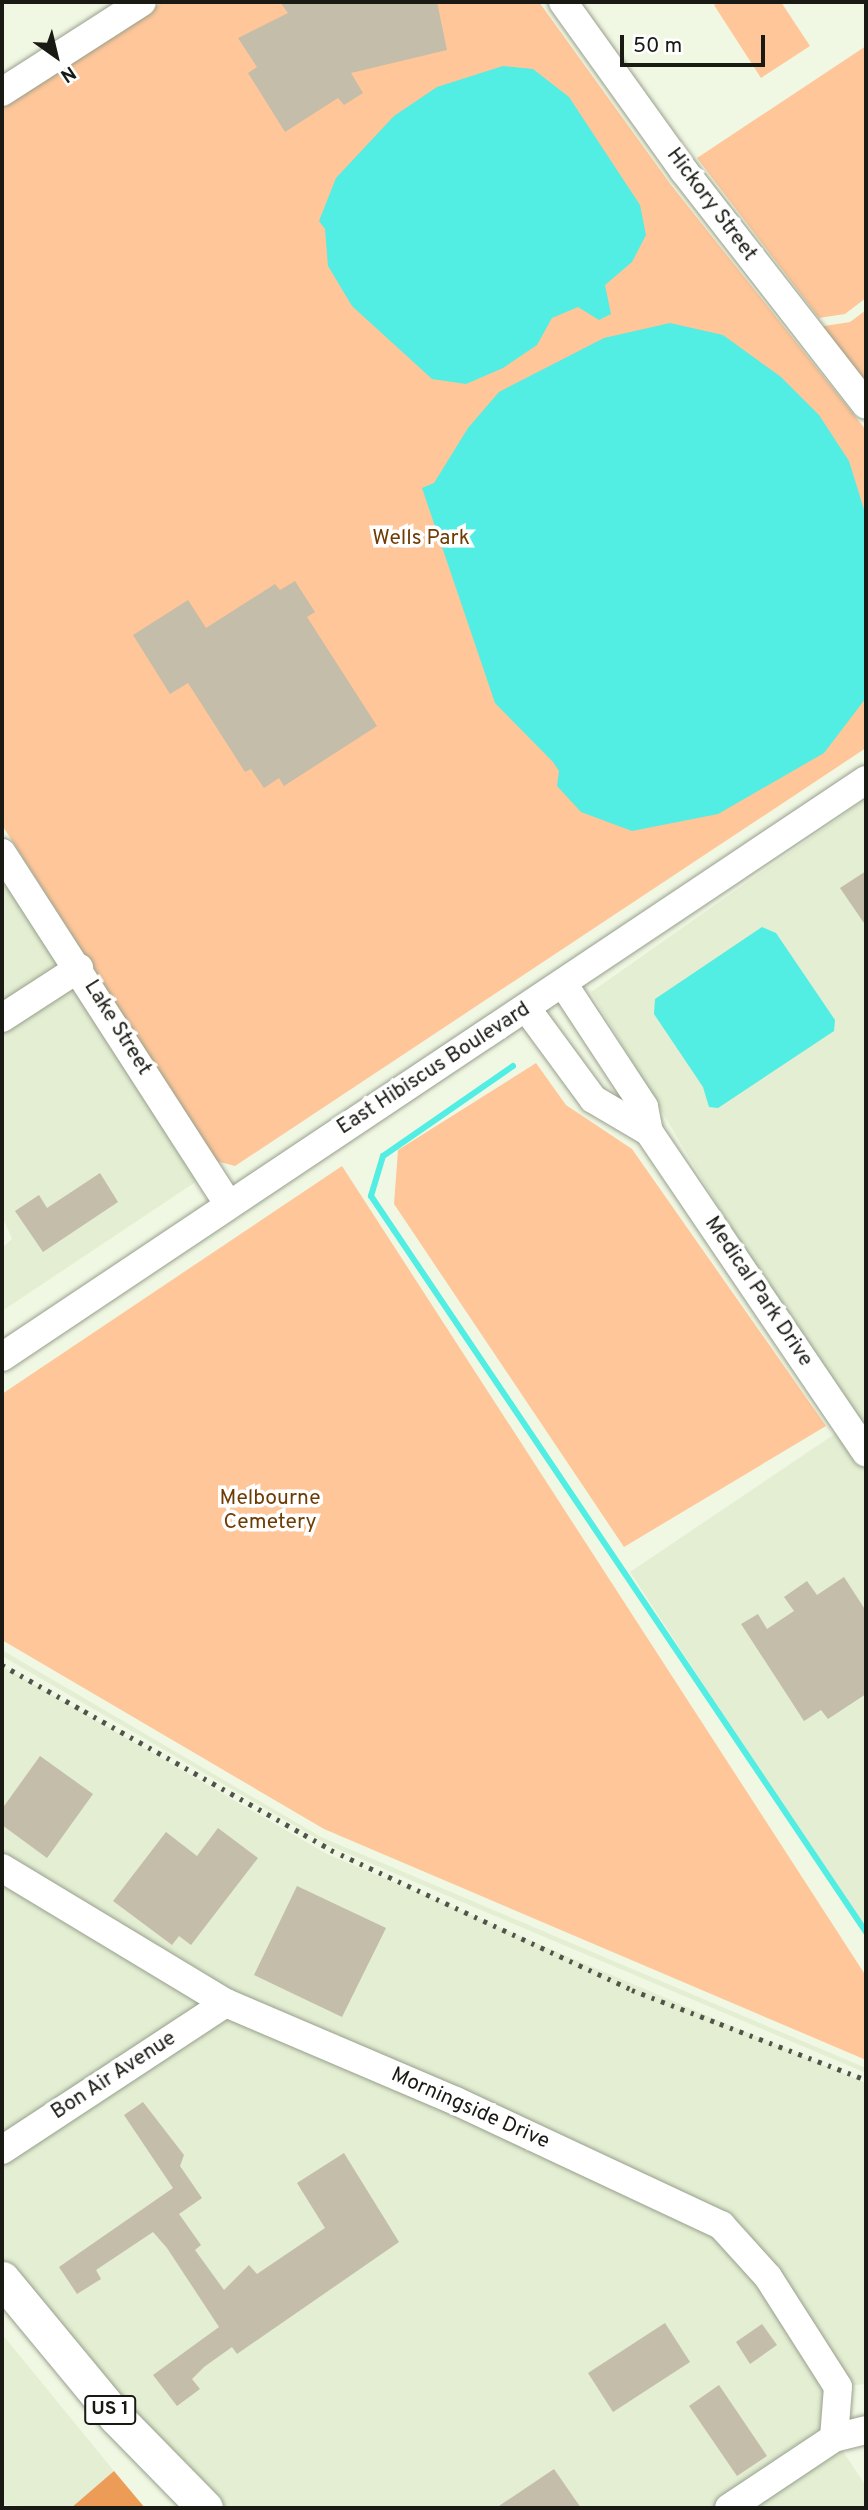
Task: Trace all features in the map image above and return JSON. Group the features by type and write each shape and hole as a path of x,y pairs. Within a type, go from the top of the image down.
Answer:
{"main road":[{"name":"US 1","path":"2,2279 116,2417 205,2508"}],"street":[{"path":"2,92 142,2"},
{"name":"Hickory Street","path":"563,2 684,171 866,405"},
{"name":"East Hibiscus Boulevard","path":"2,1357 228,1204 564,985 866,780"},
{"name":"Lake Street","path":"2,853 79,968 228,1204"},
{"path":"2,1018 79,968"},
{"name":"Medical Park Drive","path":"564,985 644,1107 649,1132 866,1451"},
{"name":"Medical Park Drive","path":"527,1009 593,1099 649,1132"},
{"name":"Morningside Drive","path":"2,1868 226,2003 456,2101 721,2225 768,2277 838,2387 834,2438"},
{"name":"Bon Air Avenue","path":"2,2150 226,2003"},
{"path":"729,2508 834,2438 866,2430"}],"shaded area":[{"path":"866,799 866,1935 630,1572 848,1425 591,992"},
{"path":"2,871 65,964 2,1004"},
{"path":"77,983 200,1179 2,1311 2,1248 12,1239 2,1216 2,1031"},
{"path":"2,1650 321,1837 866,2068 866,2073 330,1846 2,1656"},
{"path":"2,1666 327,1854 866,2083 866,2384 838,2387 834,2438 866,2486 866,2508 197,2508 2,2290"},
{"path":"2,2334 114,2471 71,2508 2,2505"},
{"path":"114,2471 145,2508 71,2508"}],"green space":[{"name":"Wells Park","path":"163,2 539,2 671,185 866,430 866,748 235,1166 216,1161 2,825 2,107"},
{"path":"720,2 781,2 810,46 761,78 714,5"},
{"path":"866,46 866,298 845,314 819,318 697,158"},
{"path":"866,310 866,388 818,327 850,322"},
{"path":"536,1063 566,1105 632,1149 826,1426 624,1547 394,1204 398,1150"},
{"name":"Melbourne Cemetery","path":"342,1166 866,1976 866,2060 324,1829 2,1640 2,1394"}],"water":[{"path":"503,66 533,69 569,97 640,205 646,235 632,262 605,285 611,314 599,320 578,307 552,318 537,345 503,368 466,384 432,379 352,306 328,266 325,229 319,221 336,178 394,116 437,87"},
{"path":"670,323 723,335 781,377 819,415 849,461 866,516 866,698 824,753 718,814 632,831 581,812 557,786 559,771 553,762 495,703 422,488 434,483 468,428 499,392 604,338"},
{"path":"762,927 776,933 835,1020 834,1031 718,1108 709,1107 703,1087 654,1014 655,999"}],"building":[{"path":"280,2 437,2 447,50 351,73 363,93 344,105 338,98 285,132 248,73 257,67 238,38 288,13"},
{"path":"295,581 315,612 307,617 377,726 284,786 279,778 264,788 251,769 245,772 188,683 170,694 133,635 188,600 206,628 275,584 280,590"},
{"path":"866,871 866,926 840,888"},
{"path":"100,1173 118,1202 43,1252 15,1211 39,1195 47,1208"},
{"path":"844,1577 866,1611 866,1694 828,1719 821,1710 804,1721 741,1624 758,1614 767,1629 794,1611 784,1597 807,1581 817,1595"},
{"path":"40,1756 93,1794 47,1858 2,1825 2,1809"},
{"path":"218,1828 258,1858 191,1945 179,1936 172,1945 113,1901 166,1832 197,1856"},
{"path":"297,1886 386,1928 342,2017 254,1975"},
{"path":"143,2102 184,2155 180,2166 202,2198 179,2214 201,2245 195,2250 224,2290 249,2265 257,2274 325,2228 297,2183 344,2153 399,2242 237,2354 232,2347 204,2367 192,2379 200,2389 177,2406 153,2375 219,2327 167,2248 153,2232 96,2270 101,2279 77,2294 59,2267 173,2188 124,2115"},
{"path":"665,2323 690,2362 613,2412 588,2373"},
{"path":"762,2324 777,2345 750,2364 736,2342"},
{"path":"719,2385 767,2456 737,2476 689,2406"},
{"path":"554,2469 581,2508 496,2508"}],"waterway":[{"path":"513,1066 383,1156 371,1196 866,1932"}],"railway":[{"path":"2,1665 331,1850 632,1990 866,2080"}]}
